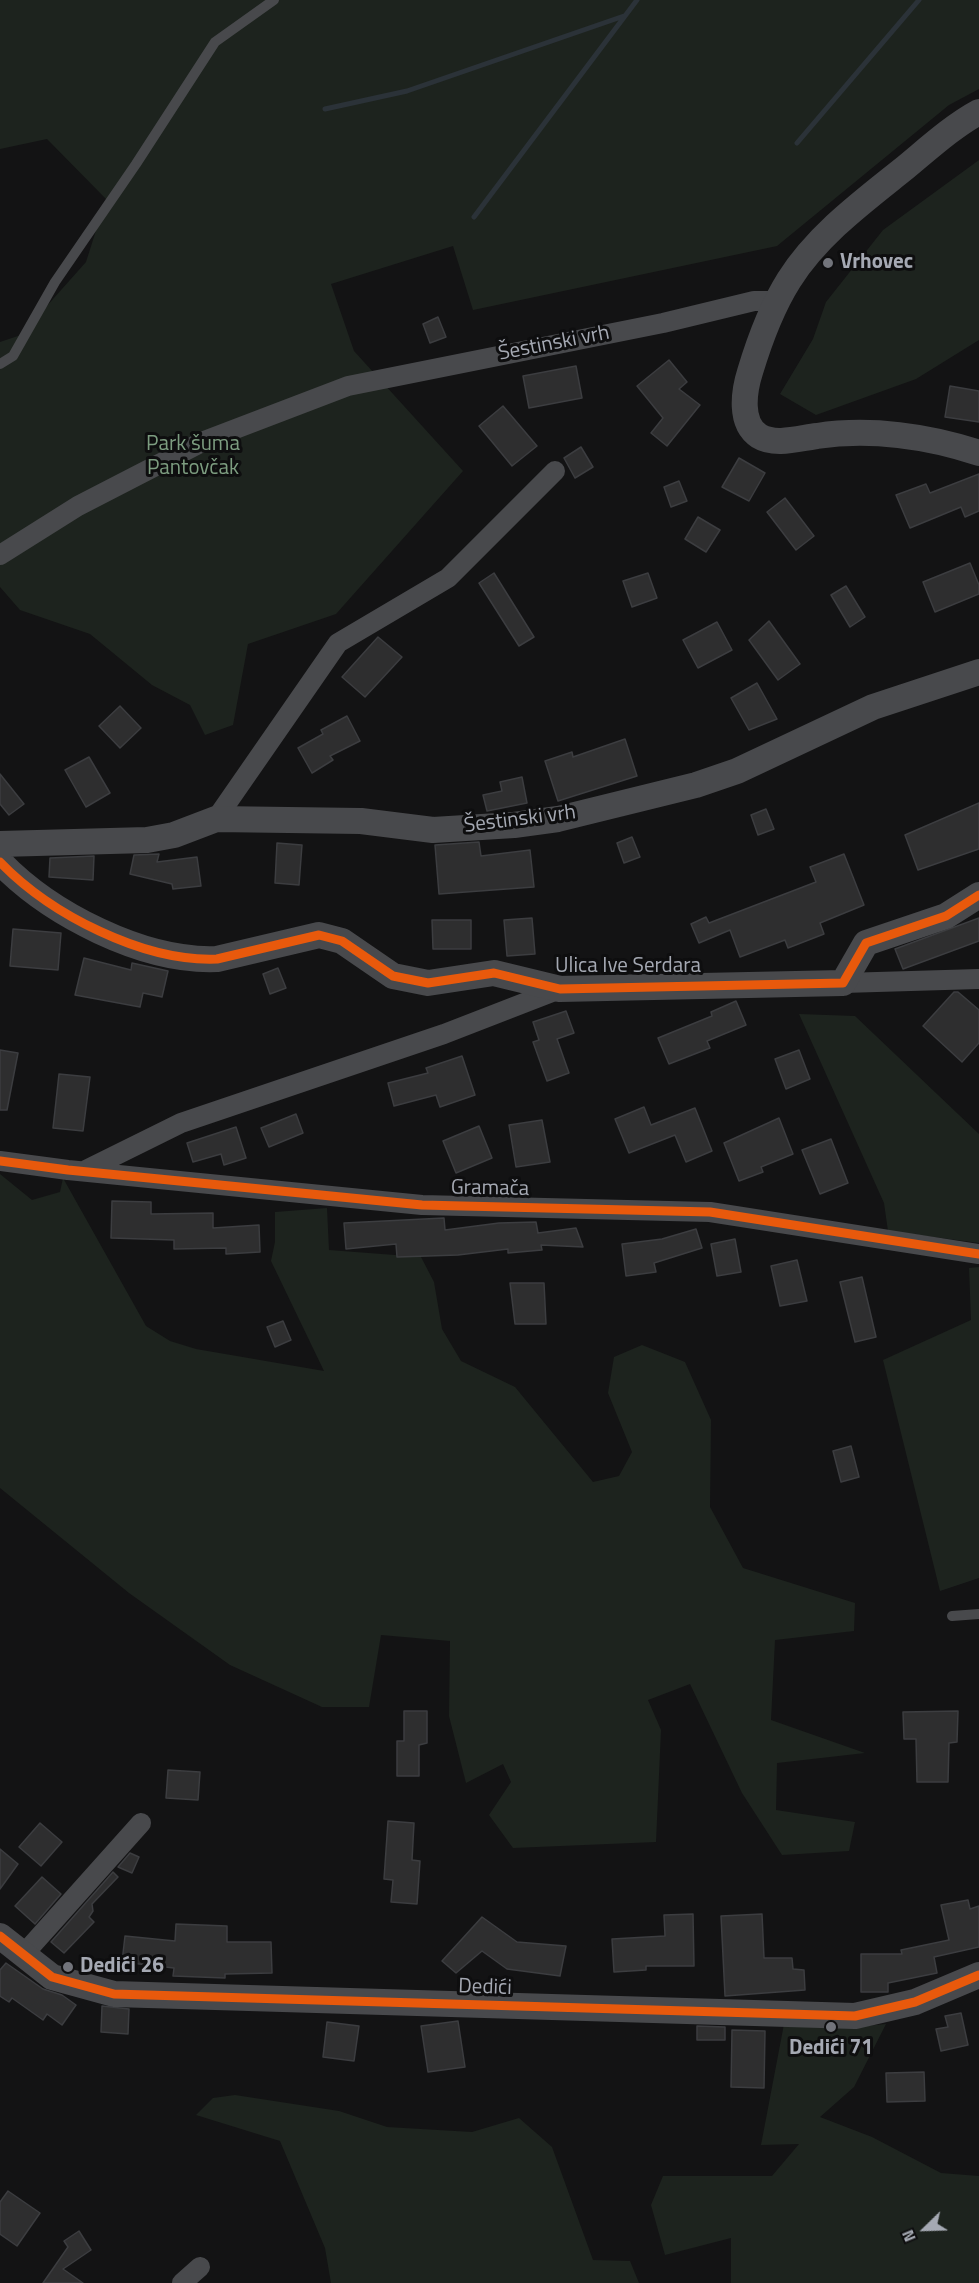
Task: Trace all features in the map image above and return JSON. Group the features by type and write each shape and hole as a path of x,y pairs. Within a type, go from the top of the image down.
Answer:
{"street":[{"path":"979,112 946,135 851,212 800,265 779,301 745,387 744,404 747,419 760,437 787,440 857,431 910,437 979,453"},
{"name":"Šestinski vrh","path":"0,555 78,506 204,441 348,386 663,323 754,301 779,301"},
{"path":"216,819 338,643 448,578 555,471"},
{"name":"Šestinski vrh","path":"0,844 147,840 174,835 216,819 362,821 434,830 514,825 558,819 696,785 737,771 873,707 979,672"},
{"name":"Ulica Ive Serdara","path":"0,862 31,892 64,913 132,945 163,954 199,960 217,959 319,935 342,940 393,976 428,982 494,973 560,989 979,979"},
{"path":"843,983 866,943 946,916 979,895"},
{"name":"Ulica Ive Serdara","path":"83,1172 181,1123 444,1034 560,989"},
{"name":"Gramača","path":"0,1161 83,1172 422,1205 710,1212 979,1254"},
{"path":"23,1955 141,1823"},
{"name":"Dedići","path":"0,1936 52,1977 114,1994 855,2016 915,2002 979,1975"},
{"path":"182,2283 200,2267"}],"lane":[{"path":"0,364 13,356 55,282 136,164 215,42 274,0"},
{"path":"952,1616 979,1614"}],"green space":[{"name":"Park šuma Pantovčak","path":"0,0 979,0 979,89 949,105 777,246 473,310 453,246 331,284 354,351 463,471 336,614 248,644 233,725 205,735 190,705 152,685 90,634 20,610 0,587 0,342 21,335 86,262 106,199 47,139 0,149"},
{"path":"979,160 979,340 916,379 816,415 780,394 813,339 826,302 883,230"},
{"path":"799,1014 855,1016 979,1134 979,1243 888,1231 884,1203"},
{"path":"0,1174 32,1200 60,1192 63,1178 146,1326 170,1341 196,1349 324,1371 271,1261 275,1242 275,1212 327,1208 329,1250 421,1257 434,1282 442,1329 461,1361 515,1387 593,1482 619,1476 632,1452 608,1393 614,1357 642,1345 685,1362 711,1420 710,1507 743,1568 855,1603 854,1631 775,1640 771,1720 865,1753 777,1763 776,1810 855,1822 849,1851 782,1855 742,1793 690,1684 648,1700 661,1730 656,1842 513,1848 489,1815 511,1782 503,1764 466,1783 449,1716 450,1641 381,1635 369,1707 322,1707 230,1665 129,1593 0,1488"},
{"path":"979,1267 979,1578 940,1591 883,1360 971,1320 969,1268"},
{"path":"784,2024 854,2027 886,2024 854,2087 820,2117 872,2137 941,2173 979,2176 979,2283 731,2283 731,2238 665,2255 651,2205 663,2176 772,2176 799,2144 761,2145"},
{"path":"235,2095 339,2111 387,2127 472,2132 519,2118 552,2147 593,2260 630,2261 639,2283 331,2283 325,2248 280,2141 196,2115 213,2098"}],"building":[{"path":"438,317 446,337 430,343 423,324"},
{"path":"669,360 687,382 679,389 700,405 667,446 651,433 663,418 637,386"},
{"path":"576,366 582,398 529,408 523,376"},
{"path":"950,386 979,391 979,422 945,417"},
{"path":"503,406 537,446 512,466 479,426"},
{"path":"581,447 593,467 575,478 564,458"},
{"path":"739,458 765,473 749,501 722,487"},
{"path":"979,474 979,511 965,517 961,507 910,528 896,495 926,484 930,493"},
{"path":"679,481 687,501 671,507 664,487"},
{"path":"785,498 814,536 796,550 767,512"},
{"path":"698,517 720,530 706,552 685,539"},
{"path":"970,563 979,585 979,594 935,612 923,582"},
{"path":"494,573 534,637 519,646 479,583"},
{"path":"648,573 657,598 632,607 623,581"},
{"path":"846,586 865,617 850,627 831,595"},
{"path":"769,621 800,664 778,680 749,640"},
{"path":"717,622 732,650 698,668 683,640"},
{"path":"378,637 402,657 365,697 342,677"},
{"path":"757,683 777,719 749,730 731,698"},
{"path":"120,706 141,728 120,748 99,726"},
{"path":"347,716 360,741 330,756 333,760 312,773 298,748 323,734 321,730"},
{"path":"625,739 637,776 558,801 545,761 572,752 573,757"},
{"path":"89,757 110,793 86,807 65,770"},
{"path":"0,774 24,804 9,815 0,804"},
{"path":"522,777 527,803 487,811 483,795 502,791 500,782"},
{"path":"979,803 979,849 918,870 905,835"},
{"path":"766,809 774,829 758,835 751,815"},
{"path":"632,837 640,857 624,863 617,843"},
{"path":"479,842 481,856 530,850 534,887 439,894 435,845"},
{"path":"277,843 302,845 299,885 275,883"},
{"path":"159,854 157,862 197,857 201,886 173,889 172,884 130,874 134,855"},
{"path":"844,854 864,905 820,923 824,934 788,948 785,940 740,957 730,930 699,943 691,924 706,917 709,923 816,882 810,867"},
{"path":"94,856 93,880 49,877 50,858"},
{"path":"532,918 535,954 507,956 504,920"},
{"path":"979,918 979,941 903,969 895,949"},
{"path":"432,920 471,920 471,949 433,949"},
{"path":"13,929 61,933 58,970 10,966"},
{"path":"84,958 131,970 132,963 168,971 162,997 143,993 140,1007 75,995"},
{"path":"278,968 286,988 270,994 263,974"},
{"path":"954,992 958,992 979,1010 979,1043 962,1062 923,1026"},
{"path":"736,1001 746,1025 707,1041 710,1048 669,1064 658,1038 712,1016 711,1012"},
{"path":"566,1011 574,1033 557,1039 569,1073 547,1081 533,1042 539,1040 533,1022"},
{"path":"0,1050 18,1053 7,1110 0,1110"},
{"path":"799,1050 810,1079 786,1089 775,1059"},
{"path":"462,1056 475,1095 440,1107 436,1095 394,1106 388,1083 428,1073 426,1068"},
{"path":"59,1074 90,1077 83,1131 53,1128"},
{"path":"644,1107 651,1125 695,1108 712,1151 686,1162 675,1135 629,1153 615,1119"},
{"path":"296,1114 303,1133 269,1147 261,1128"},
{"path":"779,1118 793,1154 761,1167 763,1172 739,1181 724,1143"},
{"path":"542,1120 550,1162 516,1167 509,1125"},
{"path":"479,1126 492,1158 456,1173 443,1141"},
{"path":"236,1127 246,1158 224,1165 221,1154 193,1162 187,1143"},
{"path":"831,1139 848,1183 820,1194 802,1150"},
{"path":"112,1201 151,1202 151,1214 213,1213 213,1228 259,1225 260,1252 226,1254 226,1248 174,1249 174,1240 111,1238"},
{"path":"444,1218 445,1230 499,1223 536,1222 538,1233 576,1228 583,1247 541,1245 542,1250 508,1253 508,1249 458,1255 397,1257 396,1244 346,1249 344,1223"},
{"path":"696,1229 702,1248 654,1263 656,1272 626,1276 622,1244 662,1239"},
{"path":"735,1239 741,1272 717,1276 711,1244"},
{"path":"797,1260 807,1301 780,1306 771,1266"},
{"path":"862,1277 876,1337 855,1342 840,1282"},
{"path":"510,1283 544,1283 546,1324 515,1324"},
{"path":"283,1321 291,1340 275,1347 267,1327"},
{"path":"851,1446 859,1477 841,1482 833,1451"},
{"path":"404,1711 427,1711 427,1743 419,1745 419,1776 397,1776 397,1741 404,1741"},
{"path":"958,1711 957,1742 949,1743 948,1782 917,1782 916,1739 904,1739 903,1712"},
{"path":"168,1770 200,1772 198,1800 166,1798"},
{"path":"388,1821 414,1823 412,1860 420,1861 417,1904 391,1902 393,1880 384,1879"},
{"path":"40,1823 62,1842 41,1866 19,1847"},
{"path":"0,1849 18,1864 0,1889"},
{"path":"130,1853 139,1857 132,1873 118,1867"},
{"path":"113,1872 118,1877 92,1904 93,1911 89,1917 94,1922 64,1953 51,1942"},
{"path":"42,1877 61,1894 35,1924 15,1906"},
{"path":"968,1900 970,1909 979,1906 979,1947 934,1957 937,1973 888,1983 888,1992 861,1992 861,1954 902,1954 901,1950 949,1940 941,1905"},
{"path":"693,1914 694,1966 646,1966 646,1970 614,1972 612,1939 665,1936 664,1915"},
{"path":"762,1914 764,1958 792,1958 793,1969 804,1970 805,1990 725,1996 721,1916"},
{"path":"482,1917 517,1942 566,1946 560,1976 507,1969 482,1951 456,1973 442,1961"},
{"path":"176,1924 227,1926 227,1942 271,1942 272,1973 225,1974 225,1978 173,1976 174,1968 122,1962 125,1936 175,1941"},
{"path":"6,1963 43,1989 62,1995 76,2005 62,2025 47,2014 43,2020 12,1998 9,2002 0,1996 0,1970"},
{"path":"102,2006 129,2009 128,2034 101,2032"},
{"path":"961,2013 968,2045 941,2051 936,2029 948,2027 945,2016"},
{"path":"458,2021 465,2067 428,2072 421,2026"},
{"path":"327,2022 359,2026 354,2061 323,2057"},
{"path":"697,2026 725,2027 725,2040 697,2040"},
{"path":"732,2030 765,2031 764,2088 731,2087"},
{"path":"924,2072 925,2101 887,2102 886,2073"},
{"path":"8,2191 40,2213 17,2246 0,2234 0,2202"},
{"path":"79,2231 91,2250 63,2269 83,2283 43,2283 68,2247 64,2241"}],"waterway":[{"path":"474,217 637,0"},
{"path":"797,143 919,0"},
{"path":"325,109 407,91 624,16"}],"cycle path":[{"path":"0,862 45,900 71,916 129,943 159,952 188,958 217,959 319,935 342,941 393,976 428,983 494,973 560,989 843,983 866,943 946,916 979,895"},
{"path":"0,1161 68,1170 422,1205 710,1212 979,1254"},
{"path":"0,1936 52,1977 114,1994 855,2016 915,2002 979,1975"}],"place":[{"name":"Vrhovec","path":"828,263"},
{"name":"Dedići 26","path":"68,1967"},
{"name":"Dedići 71","path":"831,2027"}]}
